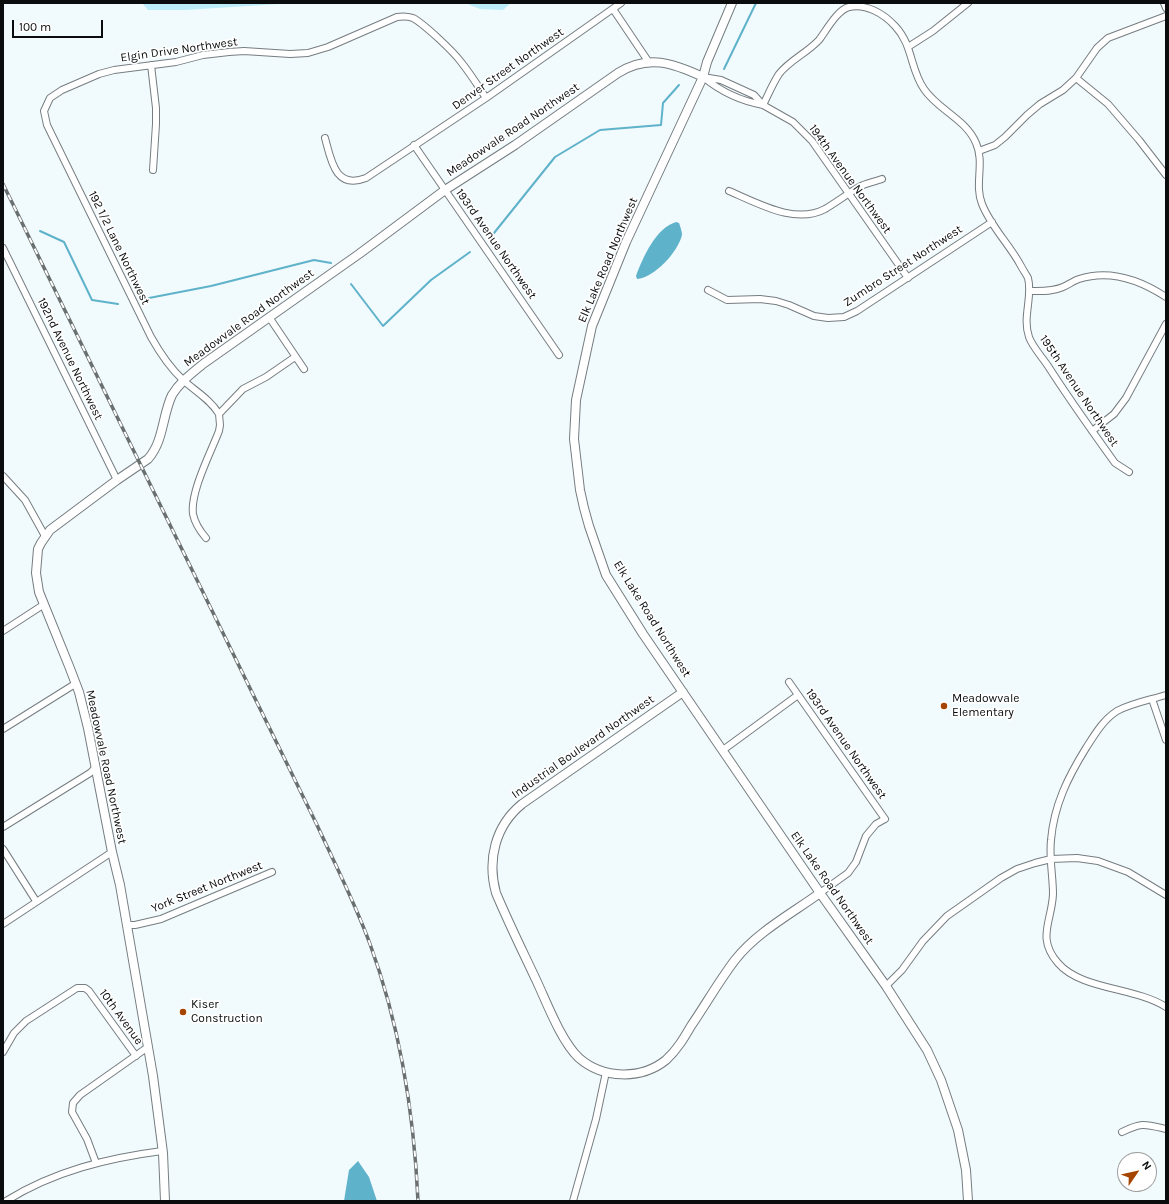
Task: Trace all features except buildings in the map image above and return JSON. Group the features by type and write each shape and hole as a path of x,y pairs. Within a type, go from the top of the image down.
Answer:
{"street":[{"path":"621,3 613,9 648,61"},
{"name":"Elk Lake Road Northwest","path":"732,3 707,62 703,77 626,242 592,326 576,400 574,439 580,490 589,526 606,575 643,634 820,893 886,986 927,1050 941,1080 958,1130 966,1170 968,1201"},
{"path":"908,46 933,31 968,3"},
{"path":"1164,3 1166,8"},
{"path":"763,104 777,78 784,69 810,49 841,12 849,5"},
{"name":"195th Avenue Northwest","path":"849,5 869,9 884,17 899,31 908,46 917,76 924,89 938,105 967,129 975,139 980,159 979,193 983,207 1017,258 1027,277 1029,291 1026,317 1029,337 1115,463 1129,472"},
{"name":"Denver Street Northwest","path":"324,138 336,171 343,178 359,181 366,178 486,98 613,9"},
{"name":"Elgin Drive Northwest","path":"74,85 106,72 176,62 203,55 244,51 290,54 308,53 328,48 397,17 403,16 414,19 420,23 456,55 486,98"},
{"path":"979,151 995,145 1005,137 1027,114 1063,90 1076,78 1097,48 1108,38 1166,16"},
{"name":"Meadowvale Road Northwest","path":"165,1201 162,1151 156,1094 120,885 112,852 88,728 79,692 39,592 36,573 38,549 46,536 55,526 117,480 141,465 153,454 159,442 170,400 183,380 203,364 359,254 445,190 515,145 627,67 648,61 671,65 703,77"},
{"path":"151,65 156,114 153,170"},
{"name":"194th Avenue Northwest","path":"703,77 717,88 750,103 763,104 793,122 804,132 812,141 908,278"},
{"path":"1076,78 1108,104 1139,140 1166,175"},
{"name":"192 1/2 Lane Northwest","path":"74,85 55,94 47,101 44,111 47,125 151,337 168,364 183,380 210,402 219,414"},
{"name":"193rd Avenue Northwest","path":"414,145 559,355"},
{"path":"729,192 779,211 802,215 814,213 824,209 860,186 882,180"},
{"name":"Zumbro Street Northwest","path":"708,290 726,300 760,299 776,301 814,316 828,318 844,317 857,311 992,222"},
{"name":"192nd Avenue Northwest","path":"3,248 117,480"},
{"path":"1029,291 1048,291 1062,288 1078,279 1098,275 1118,276 1130,279 1166,297"},
{"path":"269,317 304,369"},
{"path":"1092,431 1114,414 1126,398 1166,324"},
{"path":"206,538 198,528 193,514 193,507 196,491 219,431 219,414 243,389 266,377 295,357"},
{"path":"3,476 25,500 46,536"},
{"path":"3,631 43,605"},
{"name":"193rd Avenue Northwest","path":"789,682 885,819 876,824 866,836 856,862 848,873 820,893"},
{"path":"3,729 75,684"},
{"name":"Industrial Boulevard Northwest","path":"683,692 518,807 504,824 497,838 493,853 492,873 496,893 566,1042 579,1058 595,1068 606,1072 622,1074 640,1072 650,1069 666,1060 678,1046 742,952 768,929 820,893"},
{"path":"723,750 798,695"},
{"path":"1166,695 1131,705 1116,712 1104,722 1072,772 1061,795 1053,822 1051,841 1053,897 1046,927 1046,935 1050,950 1058,963 1070,973 1078,978 1148,998 1166,1007"},
{"path":"1152,699 1166,740"},
{"path":"3,827 90,773 95,768"},
{"path":"3,848 36,901"},
{"path":"3,924 112,852"},
{"path":"886,986 902,970 923,941 950,914 1009,873 1035,863 1051,859 1082,859 1108,864 1128,872 1166,895"},
{"name":"York Street Northwest","path":"127,925 161,920 272,872"},
{"name":"10th Avenue","path":"3,1052 14,1033 30,1019 77,988 85,988 89,991 136,1056"},
{"path":"96,1163 87,1139 73,1116 73,1103 80,1095 148,1047"},
{"path":"573,1201 596,1119 606,1072"},
{"path":"1122,1132 1142,1124 1166,1129"},
{"path":"6,1201 52,1178 96,1163 162,1151"}],"shaded area":[{"path":"142,3 286,3 185,10 148,10"},
{"path":"465,3 511,3 503,10 480,9"},
{"path":"676,222 679,223 682,235 676,249 658,269 644,278 637,279 636,276 639,268 651,244 662,230"},
{"path":"358,1161 369,1177 377,1201 344,1201 349,1170"}],"waterway":[{"path":"724,69 756,3"},
{"path":"490,238 555,157 600,130 661,125 663,103 679,85"},
{"path":"40,231 64,242 92,300 118,304"},
{"path":"351,284 383,326 431,280 470,252"},
{"path":"149,298 211,286 314,260 331,263"}],"railway":[{"path":"3,184 317,825 364,929 381,975 390,1006 404,1070 413,1135 418,1201"}],"place":[{"name":"Meadowvale Elementary","path":"944,706"},
{"name":"Kiser Construction","path":"183,1012"}]}
